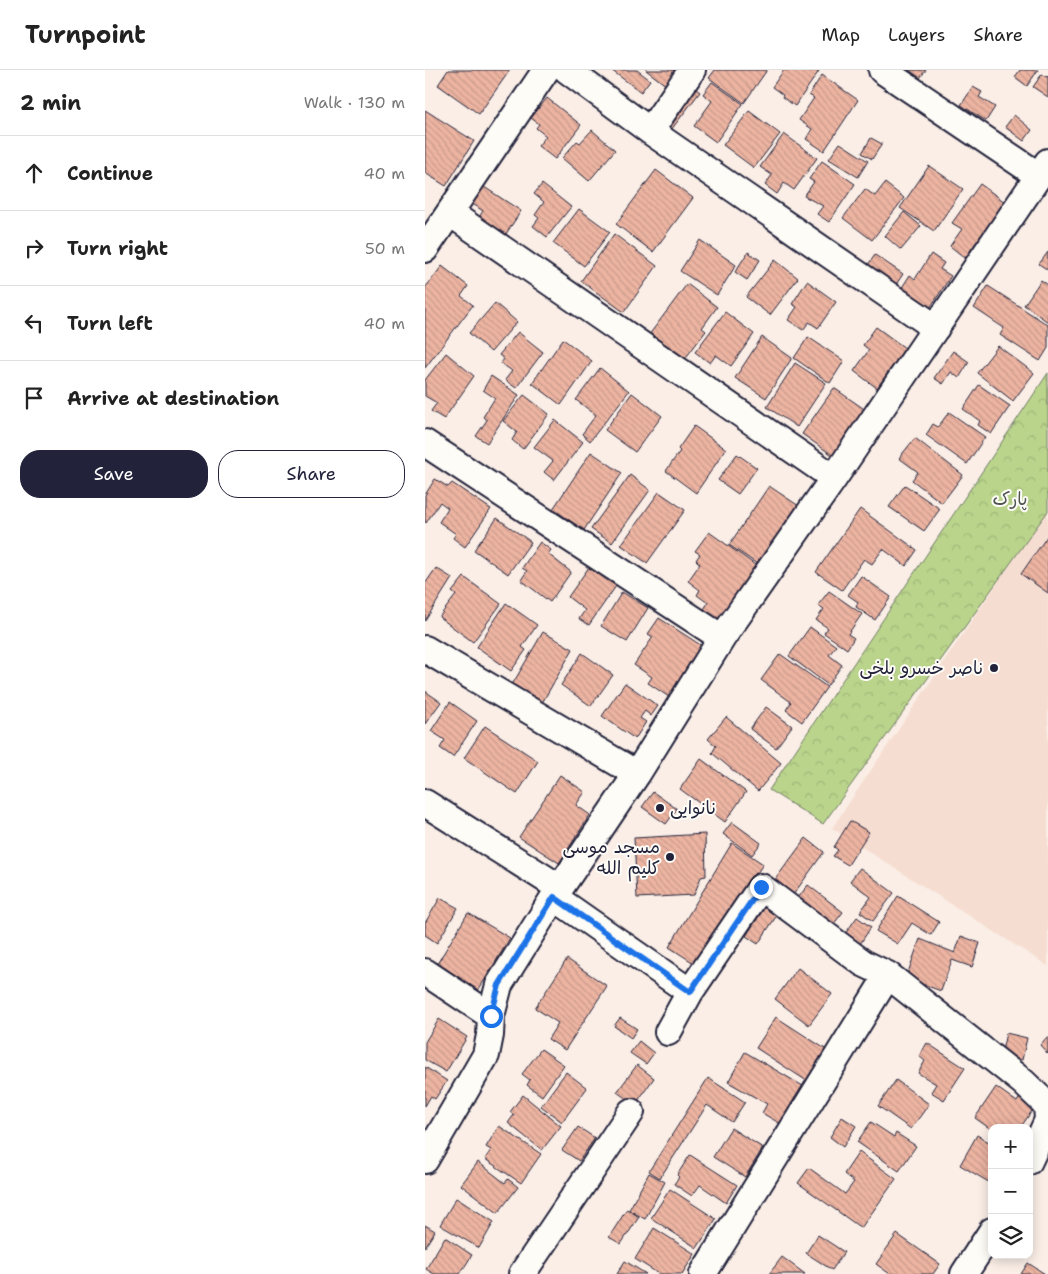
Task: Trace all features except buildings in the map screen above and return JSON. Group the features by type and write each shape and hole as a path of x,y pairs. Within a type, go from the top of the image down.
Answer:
{"street":[{"path":"425,249 546,70"},
{"path":"567,70 650,131 936,328"},
{"path":"650,131 691,70"},
{"path":"425,1160 486,1055 491,1016 499,985 557,892 637,774 722,638 834,478 1043,169 881,70"},
{"path":"451,212 834,478"},
{"path":"425,443 722,638"},
{"path":"425,649 637,774"},
{"path":"425,803 557,892 690,992"},
{"path":"668,1032 690,992 761,887 863,963 888,975 1023,1082 1047,1105 1048,1120 1033,1152"},
{"path":"425,972 491,1016"},
{"path":"703,1274 888,975"},
{"path":"522,1274 631,1112"},
{"path":"964,1274 988,1236"}],"shaded area":[{"name":"ناصر خسرو بلخی","path":"1048,508 1048,966 832,828"}],"green space":[{"name":"پارک","path":"1048,373 1048,511 823,824 769,790"}],"place":[{"name":"ناصر خسرو بلخی","path":"994,668"},
{"name":"نانوایی","path":"660,808"},
{"name":"مسجد موسی کلیم الله","path":"670,857"}],"route":[{"path":"491,1016 499,985 554,897 690,992 761,887"}]}
